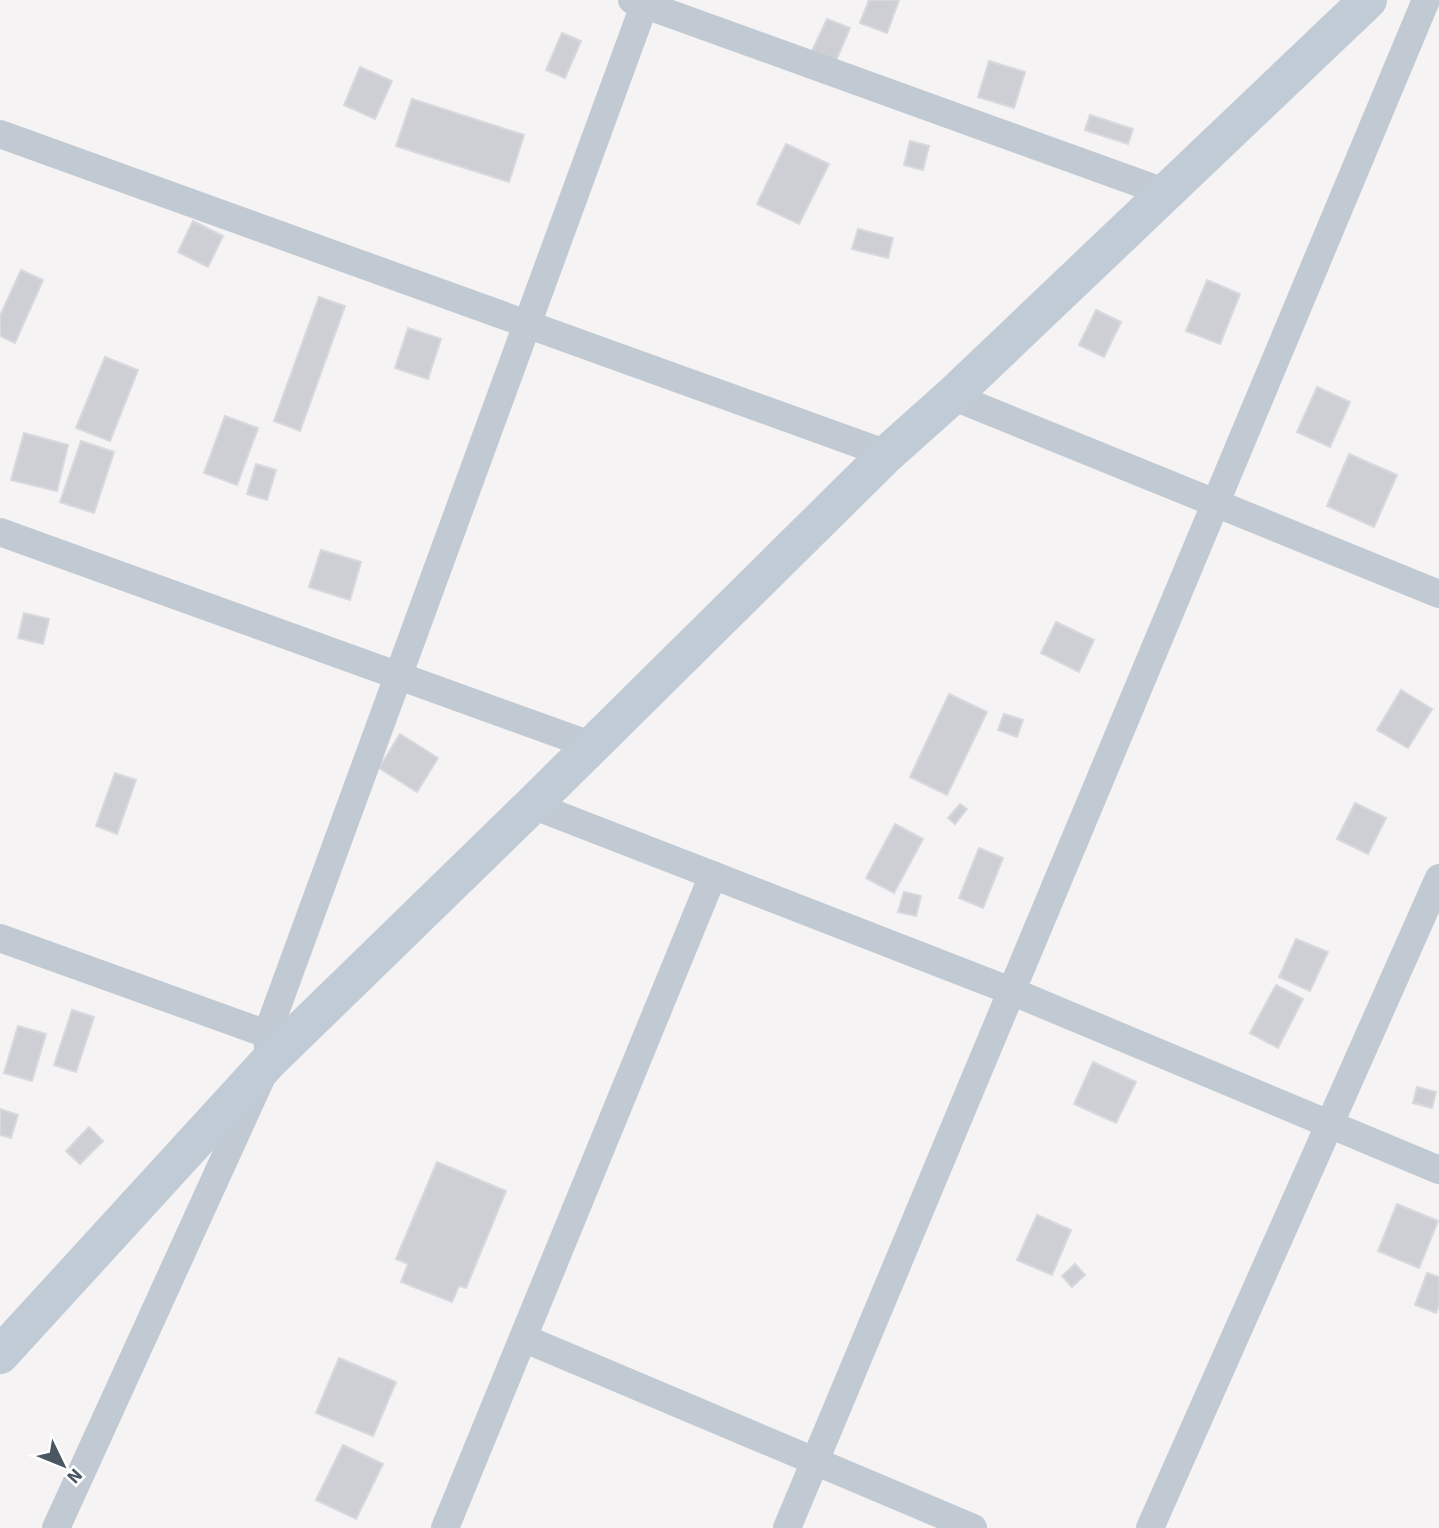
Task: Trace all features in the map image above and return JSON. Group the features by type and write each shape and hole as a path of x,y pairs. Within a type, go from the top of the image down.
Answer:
{"street":[{"path":"3,1347 268,1048 532,805 887,454 952,396 1368,0"},
{"path":"787,1528 1428,0 1439,4"},
{"path":"56,1528 268,1048 398,676 641,2 1164,192"},
{"path":"0,134 887,454"},
{"path":"952,396 1439,594"},
{"path":"0,532 593,746"},
{"path":"532,805 1012,991 1439,1170"},
{"path":"445,1528 713,875"},
{"path":"1150,1528 1439,878"},
{"path":"0,938 268,1048"},
{"path":"523,1338 973,1528"}],"building":[{"path":"869,0 899,0 887,33 860,23"},
{"path":"827,19 850,28 835,63 811,53"},
{"path":"562,33 581,41 565,78 546,70"},
{"path":"989,61 1025,72 1014,108 978,97"},
{"path":"360,67 392,81 375,119 344,105"},
{"path":"412,99 524,135 509,182 396,146"},
{"path":"1090,115 1133,129 1128,144 1085,130"},
{"path":"910,141 929,146 923,170 904,165"},
{"path":"786,144 829,164 799,224 757,204"},
{"path":"193,221 223,236 208,267 178,252"},
{"path":"858,229 893,238 888,258 852,249"},
{"path":"21,270 43,280 15,343 0,336 0,316"},
{"path":"1207,280 1240,294 1220,344 1186,331"},
{"path":"319,297 345,306 300,431 274,421"},
{"path":"1096,310 1121,322 1104,357 1079,345"},
{"path":"408,328 441,339 428,379 395,368"},
{"path":"105,357 138,370 110,441 76,428"},
{"path":"1317,387 1350,402 1330,447 1297,432"},
{"path":"225,416 258,428 237,485 204,473"},
{"path":"24,433 68,445 57,491 11,480"},
{"path":"81,441 114,452 94,513 60,502"},
{"path":"1349,454 1397,475 1374,527 1327,506"},
{"path":"256,464 276,470 267,500 247,494"},
{"path":"321,550 361,562 350,600 309,587"},
{"path":"24,613 49,619 43,644 18,638"},
{"path":"1056,622 1094,640 1079,672 1041,653"},
{"path":"1401,690 1432,709 1408,748 1377,730"},
{"path":"949,694 987,712 947,795 910,777"},
{"path":"1004,714 1023,720 1017,737 998,730"},
{"path":"400,734 438,758 417,792 379,768"},
{"path":"115,773 136,780 117,834 96,826"},
{"path":"1355,803 1386,818 1368,854 1337,839"},
{"path":"960,804 967,809 955,824 948,818"},
{"path":"895,824 923,839 894,893 866,878"},
{"path":"979,848 1003,858 983,908 959,898"},
{"path":"904,892 921,896 916,916 898,912"},
{"path":"1296,939 1328,952 1310,991 1279,977"},
{"path":"1276,985 1303,999 1278,1048 1250,1033"},
{"path":"72,1010 94,1017 76,1072 54,1065"},
{"path":"18,1026 46,1034 32,1081 4,1073"},
{"path":"1093,1062 1136,1082 1116,1123 1074,1104"},
{"path":"1417,1087 1436,1092 1432,1108 1413,1103"},
{"path":"0,1109 18,1115 11,1138 0,1135"},
{"path":"89,1127 103,1141 80,1164 66,1151"},
{"path":"437,1162 506,1191 466,1288 459,1286 452,1302 401,1282 408,1264 396,1259"},
{"path":"1397,1204 1438,1221 1419,1268 1378,1251"},
{"path":"1037,1215 1071,1230 1052,1275 1017,1260"},
{"path":"1075,1264 1085,1275 1072,1287 1062,1276"},
{"path":"1427,1273 1439,1277 1439,1305 1436,1313 1415,1305"},
{"path":"339,1358 396,1382 373,1436 316,1413"},
{"path":"343,1445 383,1464 356,1519 316,1500"}]}
